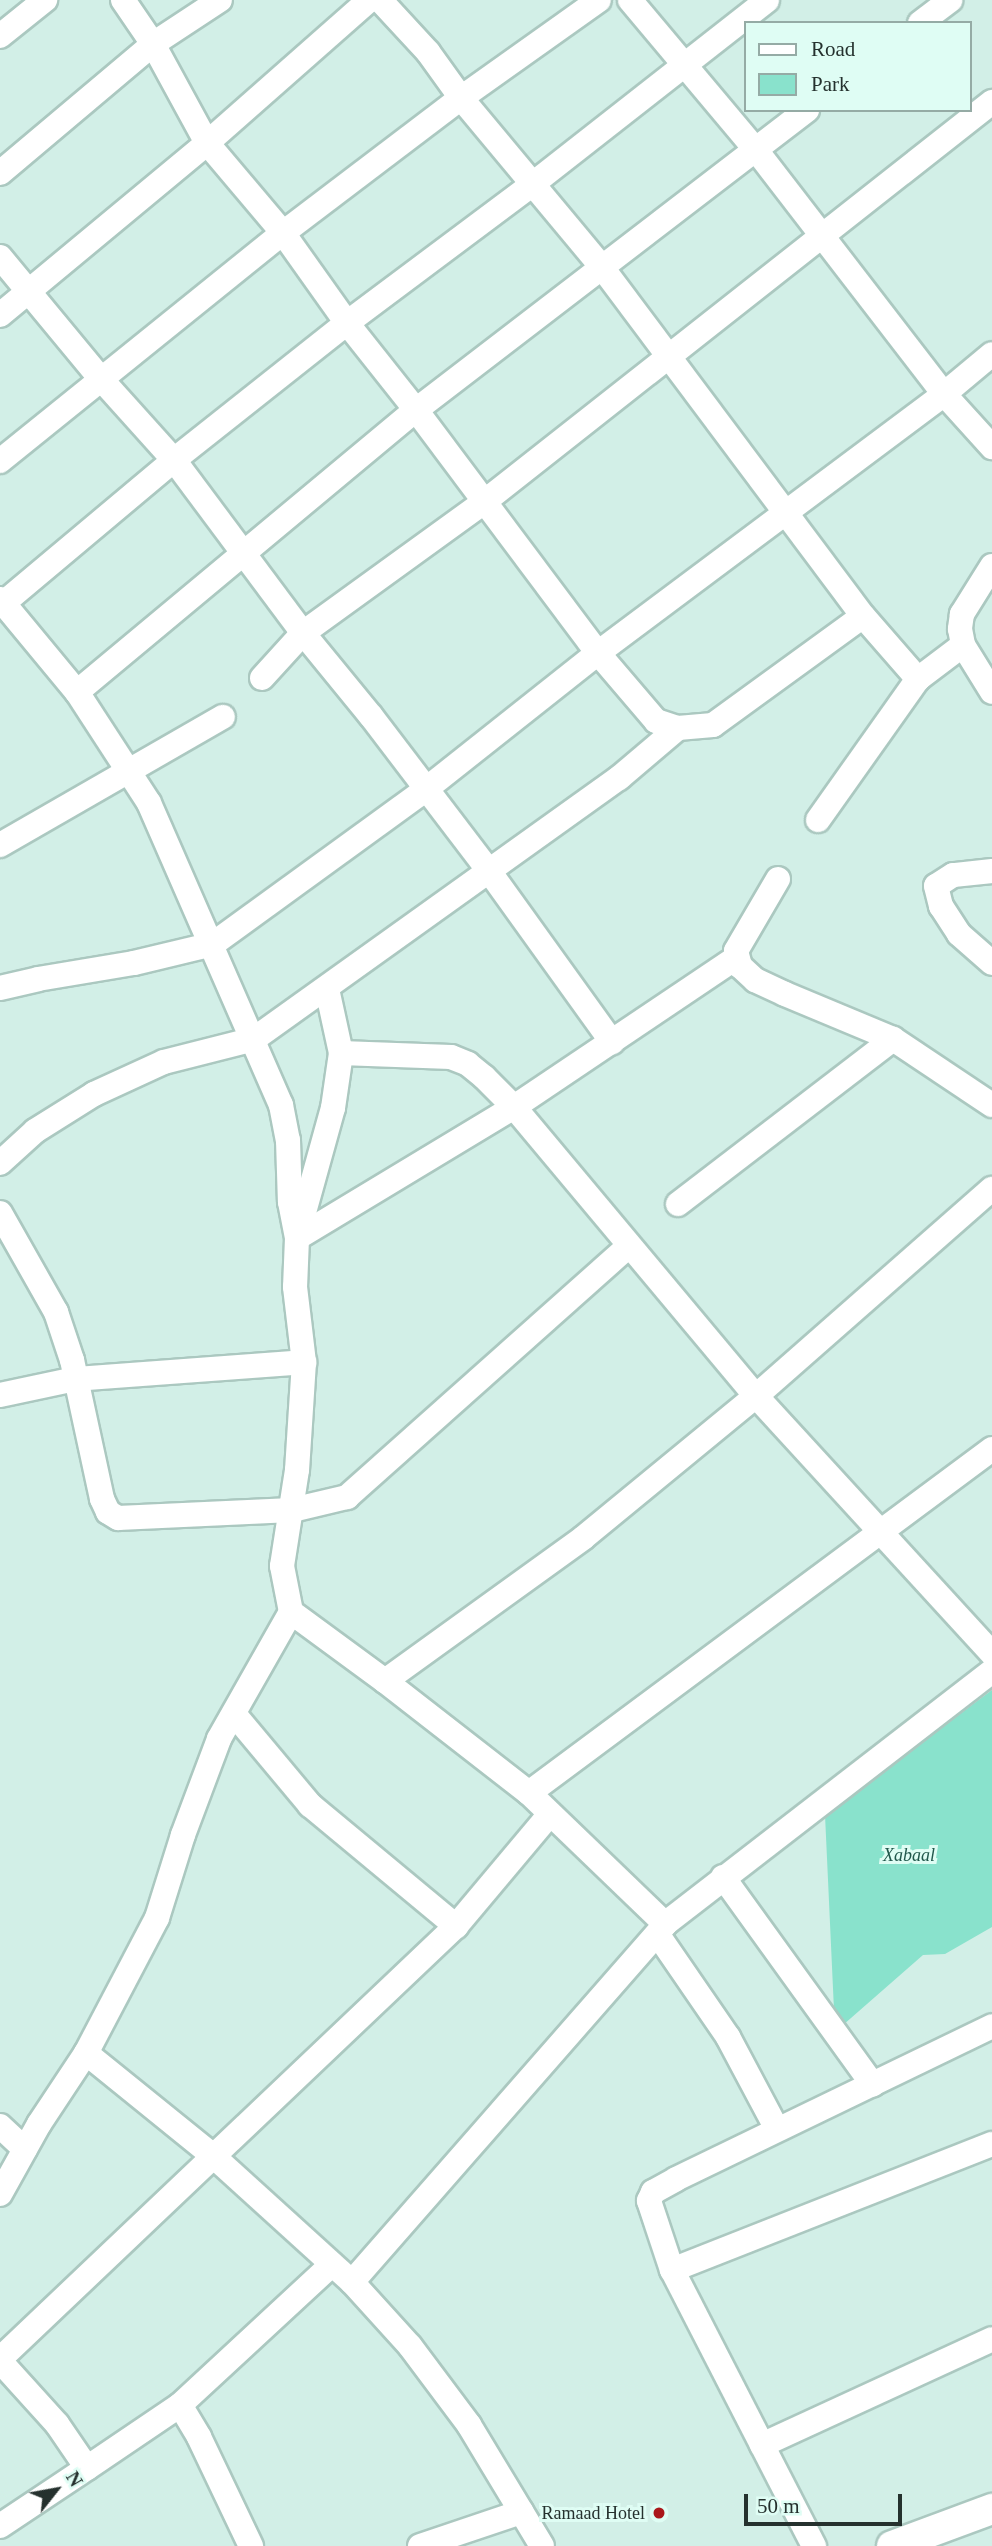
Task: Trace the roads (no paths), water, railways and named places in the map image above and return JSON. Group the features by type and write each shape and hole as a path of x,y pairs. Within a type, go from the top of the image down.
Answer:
{"main road":[{"path":"892,2546 992,2509"}],"street":[{"path":"0,36 45,0"},
{"path":"123,0 153,44 207,143 283,233 347,323 416,410 598,653 656,721 678,729 713,725 863,616"},
{"path":"0,173 153,44 220,0"},
{"path":"0,315 207,143 369,0"},
{"path":"380,0 428,52 461,97 601,266 671,356 863,616 918,679"},
{"path":"0,461 283,233 461,97 599,0"},
{"path":"630,0 687,64 944,394 992,447"},
{"path":"297,1238 290,1202 288,1140 281,1105 166,837 131,772 77,692 1,603 174,460 347,323 534,183 767,0"},
{"path":"923,21 950,0"},
{"path":"262,678 303,633 484,502 824,237 992,102"},
{"path":"77,692 416,410 804,112"},
{"path":"0,257 101,379 174,460 303,633 371,716 489,871 611,1042"},
{"path":"0,988 134,963 213,944 425,790 598,653 944,394 992,354"},
{"path":"992,566 962,614 960,629 963,645 992,692"},
{"path":"818,820 918,679 963,645"},
{"path":"0,845 223,717"},
{"path":"0,1163 35,1132 93,1094 163,1062 254,1039 619,778 678,729"},
{"path":"992,871 953,875 936,886 941,906 959,934 992,963"},
{"path":"778,879 736,951 736,958 755,980 893,1039 992,1105"},
{"path":"297,1238 514,1107 736,958"},
{"path":"0,2194 86,2053 157,1918 183,1835 219,1739 291,1612 282,1566 292,1510 304,1362 295,1287 297,1238 333,1108 341,1053 327,989"},
{"path":"678,1204 893,1039"},
{"path":"341,1053 451,1057 476,1070 514,1107 628,1247 756,1396 992,1654"},
{"path":"385,1681 583,1538 756,1396 992,1189"},
{"path":"0,1213 56,1312 75,1379 102,1499 108,1512 118,1518 292,1510 333,1502 358,1490 628,1247"},
{"path":"0,1395 75,1379 304,1362"},
{"path":"529,1793 992,1449"},
{"path":"291,1612 529,1793 662,1930 728,2036 777,2129"},
{"path":"352,2282 662,1930 723,1877 992,1671"},
{"path":"234,1714 310,1805 456,1926"},
{"path":"87,2468 57,2424 0,2360 212,2155 456,1926 549,1815"},
{"path":"723,1877 873,2085"},
{"path":"814,2546 672,2270 649,2200 653,2192 777,2129 992,2026"},
{"path":"86,2053 212,2155 352,2282 410,2346 469,2425 542,2546"},
{"path":"0,2126 25,2150"},
{"path":"672,2270 992,2144"},
{"path":"0,2526 180,2405 332,2264"},
{"path":"762,2445 992,2339"},
{"path":"180,2405 199,2437 251,2546"},
{"path":"420,2546 521,2512"}],"place":[{"name":"Ramaad Hotel","path":"659,2513"}],"park label":[{"name":"Xabaal","path":"909,1855"}]}
